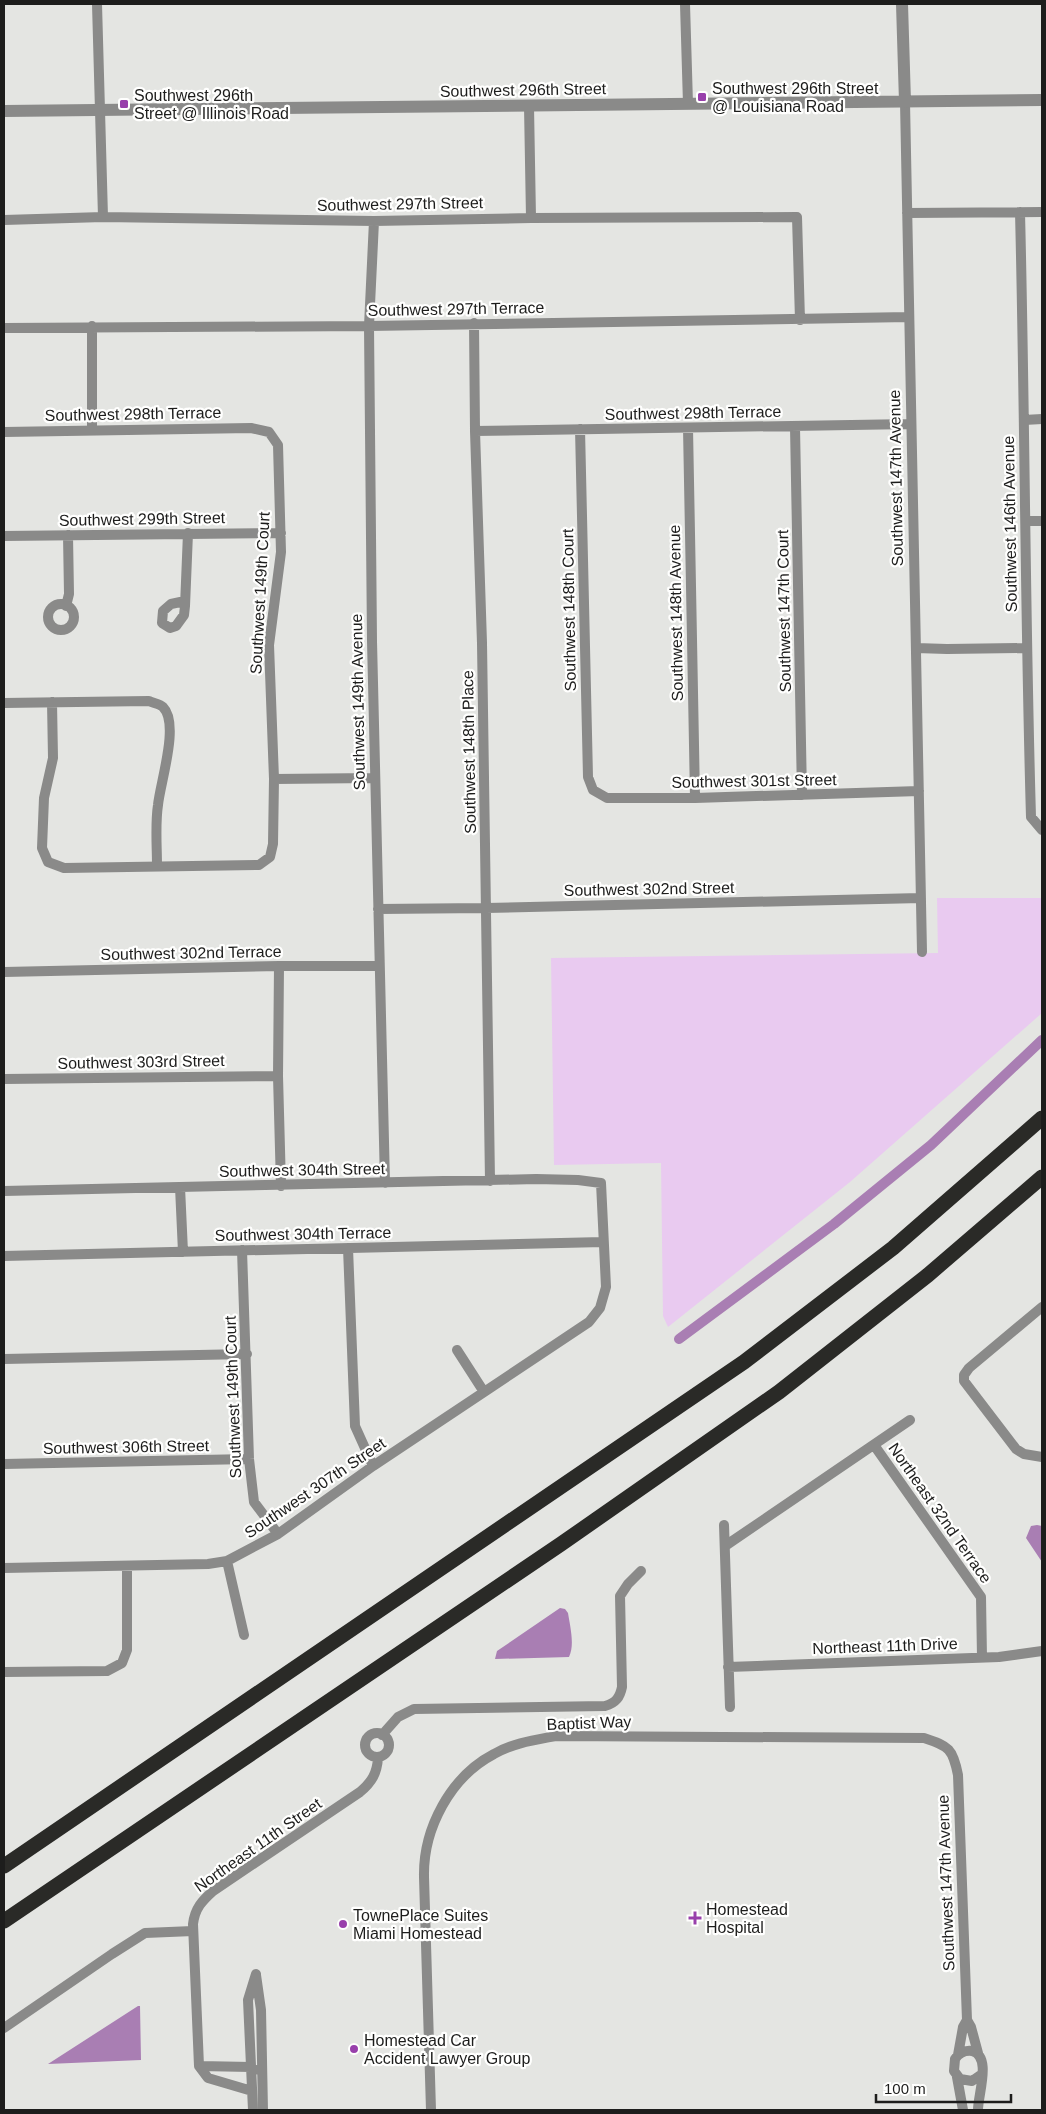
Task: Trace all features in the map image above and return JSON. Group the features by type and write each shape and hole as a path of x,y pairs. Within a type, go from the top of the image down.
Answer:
{"highway":[{"path":"4,1866 744,1362 893,1248 1042,1118"},
{"path":"4,1921 561,1544 779,1392 928,1275 1042,1177"}],"street":[{"path":"97,4 103,218"},
{"path":"685,4 688,104"},
{"name":"Southwest 147th Avenue","path":"902,4 922,952"},
{"name":"Southwest 296th Street","path":"4,110 1042,100"},
{"path":"529,106 530,218"},
{"name":"Southwest 146th Avenue","path":"1020,212 1027,521 1026,648 1031,817 1042,830"},
{"path":"907,213 1042,212"},
{"name":"Southwest 297th Street","path":"4,220 103,218 374,221 530,218 797,218 800,320"},
{"name":"Southwest 149th Avenue","path":"374,221 369,326 374,778 385,1183"},
{"name":"Southwest 297th Terrace","path":"4,328 92,326 369,326 909,317"},
{"name":"Southwest 148th Place","path":"474,323 475,431 482,643 490,1181"},
{"path":"92,326 92,430"},
{"path":"1024,420 1042,419"},
{"name":"Southwest 298th Terrace","path":"475,431 911,424"},
{"name":"Southwest 147th Court","path":"795,427 802,795"},
{"name":"Southwest 148th Avenue","path":"688,428 695,798"},
{"name":"Southwest 298th Terrace","path":"4,432 262,429"},
{"name":"Southwest 149th Court","path":"157,866 259,865 270,857 273,844 274,779 270,645 279,569 281,533 278,445 273,436 262,429"},
{"name":"Southwest 148th Court","path":"580,429 588,777 593,790"},
{"path":"1027,521 1042,521"},
{"path":"185,601 188,533"},
{"name":"Southwest 299th Street","path":"4,536 281,533"},
{"path":"66,606 70,594 68,535"},
{"path":"916,648 1026,648"},
{"path":"4,702 149,701 163,706 168,716 169,737 168,754 157,806 157,866 64,868 48,862 42,848 44,798 53,758 52,702"},
{"path":"274,779 374,778"},
{"name":"Southwest 301st Street","path":"593,790 607,798 695,798 919,791"},
{"name":"Southwest 302nd Street","path":"378,909 921,898"},
{"path":"279,966 278,1076 281,1186"},
{"name":"Southwest 302nd Terrace","path":"4,972 279,966 379,966"},
{"name":"Southwest 303rd Street","path":"4,1079 278,1076"},
{"name":"Southwest 304th Street","path":"4,1191 578,1180 601,1183 603,1242"},
{"path":"180,1187 183,1252"},
{"name":"Southwest 304th Terrace","path":"4,1256 603,1242"},
{"name":"Southwest 307th Street","path":"4,1568 208,1564 227,1561 278,1534 373,1466 589,1322 600,1308 606,1287 603,1242"},
{"path":"348,1248 355,1426 373,1466"},
{"name":"Southwest 149th Court","path":"242,1250 247,1354 249,1460 254,1502 278,1534"},
{"path":"1042,1307 969,1368 964,1376 964,1380 1016,1449 1024,1454 1042,1457"},
{"path":"457,1350 484,1392"},
{"path":"4,1359 247,1354"},
{"path":"725,1546 910,1420"},
{"name":"Northeast 32nd Terrace","path":"874,1445 981,1597 982,1658"},
{"name":"Southwest 306th Street","path":"4,1464 249,1460"},
{"path":"724,1525 730,1707"},
{"path":"227,1561 244,1635"},
{"path":"4,1672 107,1671 122,1663 127,1650 126,1566"},
{"path":"378,1758 367,1753 365,1742 373,1734 382,1735 398,1717 414,1709 605,1706 615,1702 622,1687 620,1596 628,1584 641,1571"},
{"name":"Northeast 11th Drive","path":"728,1667 982,1658 1042,1650"},
{"name":"Northeast 11th Street","path":"199,2066 195,1912 204,1899 360,1792 372,1780 378,1766 378,1758 386,1754 389,1747 387,1738 382,1735"},
{"name":"Baptist Way","path":"431,2110 424,1866 427,1842 434,1822 447,1799 468,1772 502,1750 518,1744 556,1736 924,1738 947,1748"},
{"name":"Southwest 147th Avenue","path":"947,1748 955,1758 958,1775 967,2020 971,2027 978,2054"},
{"path":"4,2028 146,1933 194,1930"},
{"path":"253,2110 248,2000 256,1974 260,2002 263,2110"},
{"name":"Southwest 147th Avenue","path":"958,2055 963,2027 967,2020"},
{"path":"963,2110 957,2076 953,2067 958,2055 969,2051 978,2054 984,2063 978,2110"},
{"path":"199,2066 251,2067 257,2072 263,2082"},
{"path":"199,2066 208,2078 252,2091"},
{"path":"218,2082 217,2074 224,2067"},
{"path":"957,2076 964,2081 972,2081 982,2074"}],"shaded area":[{"path":"937,898 1042,898 1042,1013 850,1182 668,1327 663,1316 661,1163 554,1165 551,958 938,953"},
{"path":"1031,1526 1042,1526 1042,1562 1026,1538"},
{"path":"560,1608 565,1609 568,1613 571,1629 572,1641 569,1657 495,1659 497,1651"},
{"path":"140,2006 141,2060 48,2064"}],"waterway":[{"path":"679,1339 834,1224 931,1145 1042,1040"}],"place":[{"name":"Southwest 296th Street @ Louisiana Road","path":"702,97"},
{"name":"Southwest 296th Street @ Illinois Road","path":"124,104"},
{"name":"Homestead Hospital","path":"695,1918"},
{"name":"TownePlace Suites Miami Homestead","path":"343,1924"},
{"name":"Homestead Car Accident Lawyer Group","path":"354,2049"}]}
